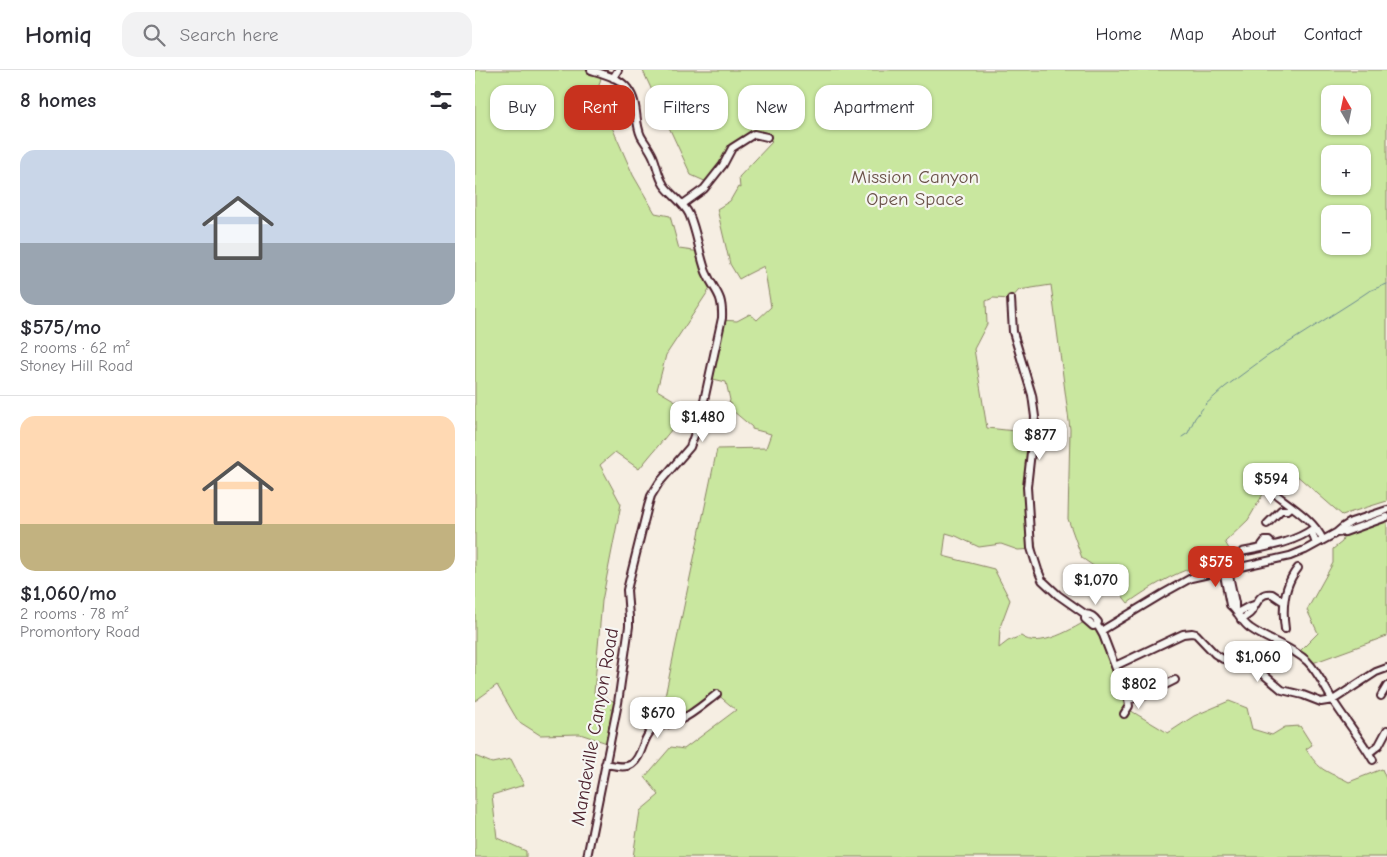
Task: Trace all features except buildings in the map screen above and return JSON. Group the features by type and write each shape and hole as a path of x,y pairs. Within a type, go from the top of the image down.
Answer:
{"street":[{"name":"Mandeville Canyon Road","path":"587,857 618,704 629,626 627,590 642,527 655,489 690,447 695,434 700,420 722,318 722,301 707,273 693,224 683,204 660,178 653,156 641,135 636,107 630,91 623,83 591,70"},
{"path":"613,78 618,70"},
{"path":"683,204 704,189 723,165 732,148 754,134 767,137"},
{"path":"1011,299 1013,332 1032,395 1035,417 1027,487 1031,548 1037,570 1043,580 1058,595 1085,614 1085,619 1097,624 1129,706 1124,714"},
{"path":"1269,489 1309,520 1314,528 1318,530 1323,540"},
{"path":"1267,524 1281,510 1281,506 1285,502"},
{"path":"1281,510 1288,510 1291,507"},
{"path":"1336,534 1343,526 1351,522 1387,510"},
{"path":"1097,624 1199,576 1289,556 1336,534 1387,517"},
{"path":"1314,528 1311,532 1317,544"},
{"path":"1242,552 1301,536 1314,528"},
{"path":"1285,629 1283,602 1290,582 1298,568"},
{"path":"1225,570 1230,593 1230,605 1241,620 1261,635 1306,660 1317,672 1333,700 1373,760"},
{"path":"1241,620 1252,611 1259,598 1267,593 1272,594 1283,602"},
{"path":"1236,611 1254,605"},
{"path":"1115,666 1183,634 1192,633 1199,636 1219,657 1257,668 1282,690 1297,693 1321,702 1333,700 1376,672 1387,668"},
{"path":"1127,700 1143,696 1175,680"},
{"path":"1381,696 1387,686"},
{"path":"605,764 624,766 632,764 653,729 678,721 717,694"},
{"path":"1369,753 1379,745 1387,730"}],"green space":[{"path":"475,70 591,70 602,74 599,85 564,85 564,130 613,130 633,175 655,213 670,216 679,249 701,252 713,284 666,355 657,390 679,403 677,423 639,469 615,452 600,465 621,504 602,601 594,693 618,703 610,744 580,734 540,735 518,721 497,685 475,701"},
{"name":"Mission Canyon Open Space","path":"644,70 1387,70 1387,501 1342,515 1286,466 1266,489 1248,520 1225,542 1235,559 1188,569 1161,582 1128,603 1105,574 1082,558 1068,519 1070,429 1051,285 1019,290 1011,299 993,298 986,301 987,324 974,349 987,428 1034,433 1030,488 1036,549 1018,550 1001,544 979,547 946,533 943,556 994,569 1010,600 1000,627 999,648 1008,641 1021,636 1028,640 1047,639 1091,618 1099,628 1128,709 1168,733 1194,716 1229,701 1247,708 1252,729 1272,735 1285,727 1300,726 1312,745 1306,749 1315,762 1323,769 1349,782 1382,769 1387,781 1387,857 633,857 640,811 659,795 645,777 671,747 684,749 736,710 717,694 671,724 664,701 717,449 766,448 771,434 752,429 733,411 731,403 729,403 726,382 713,379 713,376 710,375 721,320 737,321 750,314 757,320 771,307 764,266 739,279 730,264 717,209 730,201 738,187 740,188 739,177 772,142 767,137 758,134 736,145 709,183 691,175 670,130 728,130 728,85 649,85"},
{"path":"1387,517 1387,636 1310,664 1297,654 1318,633 1307,610 1333,563 1333,549 1342,542 1345,532"},
{"path":"475,756 492,763 511,759 524,785 492,795 497,838 526,851 526,857 475,857"}],"waterway":[{"path":"1205,405 1225,387 1266,357 1369,291 1387,284"},
{"path":"1182,437 1188,433 1195,418 1203,408"}]}
